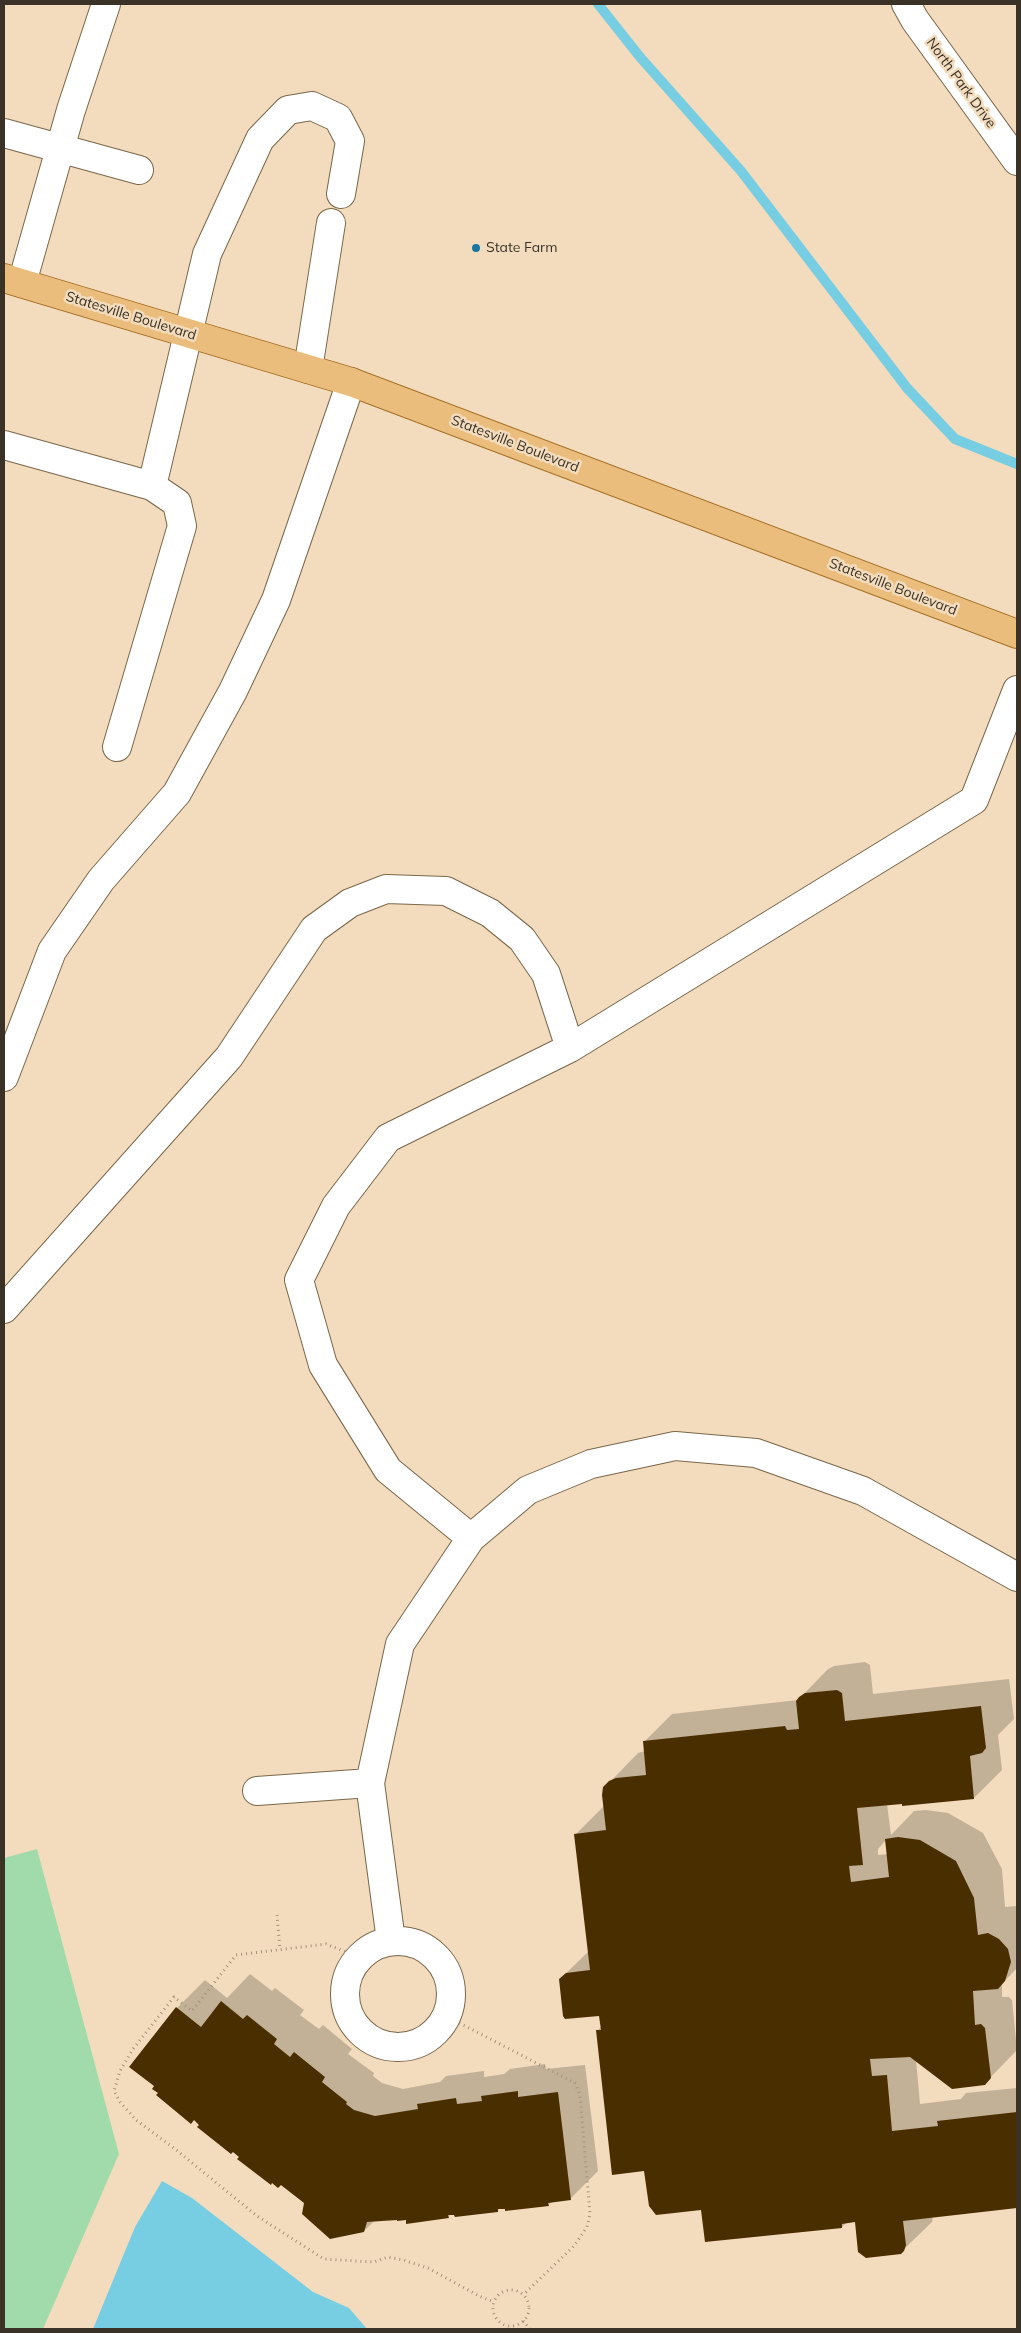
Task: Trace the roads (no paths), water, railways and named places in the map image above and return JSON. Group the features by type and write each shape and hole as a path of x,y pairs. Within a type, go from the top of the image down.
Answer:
{"main road":[{"name":"Statesville Boulevard","path":"13,281 351,382 1017,634"}],"street":[{"path":"13,281 60,148 106,4"},
{"name":"North Park Drive","path":"906,4 915,20 1017,161"},
{"path":"152,486 207,254 260,139 288,110 312,106 338,118 350,141 341,194"},
{"path":"4,133 139,170"},
{"path":"308,369 331,223"},
{"path":"4,1077 52,951 101,880 176,793 233,691 276,600 351,382"},
{"path":"4,445 152,486 177,502 182,526 117,747"},
{"path":"471,1538 388,1470 323,1365 299,1280 336,1206 388,1138 570,1048 974,800 1017,690"},
{"path":"4,1309 229,1057 314,930 350,903 386,889 446,891 490,913 522,939 546,974 570,1048"},
{"path":"391,1941 370,1783 400,1644 471,1538 528,1490 591,1464 675,1446 756,1453 863,1491 1017,1577"},
{"path":"257,1791 370,1783"},
{"path":"391,1941 408,1941 424,1947 438,1958 447,1973 451,1989 450,2007 443,2023 432,2036 417,2044 400,2047 382,2045 366,2037 354,2023 346,2007 345,1998 349,1972 359,1957 374,1947 391,1941"}],"water":[{"path":"162,2181 192,2198 313,2292 349,2308 367,2329 93,2329 135,2227"}],"waterway":[{"path":"598,4 640,57 741,171 907,388 955,439 1017,464"}],"place":[{"name":"State Farm","path":"476,248"}]}
